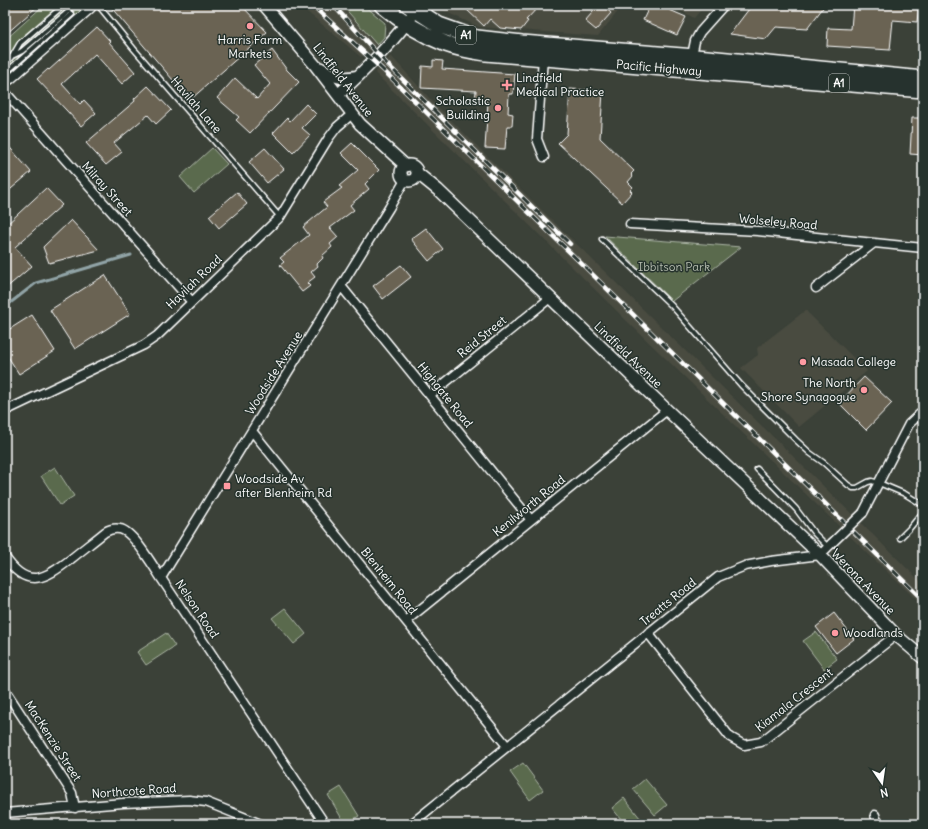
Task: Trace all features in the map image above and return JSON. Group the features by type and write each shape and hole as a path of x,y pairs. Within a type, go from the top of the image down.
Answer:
{"highway":[{"name":"Pacific Highway","path":"382,5 407,24 433,38 462,49 486,53 543,58 691,64 758,64 923,79"},
{"name":"Pacific Highway","path":"415,7 439,24 477,38 923,90"}],"street":[{"name":"Lindfield Avenue","path":"264,5 315,65 352,114 368,132 406,166"},
{"path":"691,64 695,41 700,32 724,5"},
{"path":"5,82 11,79 94,7"},
{"path":"338,95 407,24 415,7"},
{"path":"543,58 537,139 544,157"},
{"path":"315,65 335,76 347,78 359,75"},
{"name":"Milray Street","path":"5,92 192,302"},
{"name":"Havilah Road","path":"5,411 144,345 157,336 280,217 328,139 337,127 352,114"},
{"path":"411,165 416,168 417,173 414,179 410,181 405,180 402,176 402,169 406,166 411,165"},
{"name":"Lindfield Avenue","path":"417,173 438,190 820,555"},
{"name":"Woodside Avenue","path":"161,578 385,215 405,180"},
{"name":"Wolseley Road","path":"630,224 758,231 923,248"},
{"path":"816,288 874,243"},
{"name":"Highgate Road","path":"341,286 531,520"},
{"name":"Reid Street","path":"430,395 550,298"},
{"name":"Kenilworth Road","path":"406,621 667,410"},
{"path":"820,555 863,513 909,424 923,411"},
{"name":"Blenheim Road","path":"252,431 507,746"},
{"name":"Nelson Road","path":"5,557 14,569 22,575 36,578 58,569 105,532 120,528 125,530 132,536 161,578 325,824"},
{"name":"Treatts Road","path":"411,824 718,577 745,566 820,555"},
{"name":"Werona Avenue","path":"820,555 896,635 923,658"},
{"name":"Kiamala Crescent","path":"648,632 730,736 744,745 761,742 896,635"},
{"name":"MacKenzie Street","path":"5,690 72,792 75,808"},
{"name":"Northcote Road","path":"5,813 123,803 189,800 206,802 261,824"},
{"path":"875,815 878,824"}],"lane":[{"path":"5,66 20,43 64,5"},
{"name":"Havilah Lane","path":"94,7 139,54 280,217"},
{"path":"5,69 11,68 71,12 22,51 13,55"},
{"path":"602,239 672,306 741,385 810,453 824,463 848,485 853,488 857,488 872,481 905,494 923,505"},
{"path":"757,469 796,509 814,533 830,545"},
{"path":"900,538 923,512"}],"shaded area":[{"path":"299,5 342,5 377,45 361,57"},
{"path":"440,5 623,5 598,36 479,27 442,10"},
{"path":"671,5 705,5 694,18"},
{"path":"391,56 431,100 498,167 923,584 923,606 629,323 375,73"},
{"name":"Masada College","path":"806,310 867,371 799,427 741,368 758,355 757,348"}],"green space":[{"path":"44,5 89,5 5,80 5,40"},
{"path":"342,5 364,5 385,23 384,37 377,45"},
{"path":"212,148 227,164 194,193 180,177"},
{"name":"Ibbitson Park","path":"605,236 741,247 672,301"},
{"path":"55,467 74,496 60,505 41,476"},
{"path":"285,608 306,634 294,644 272,618"},
{"path":"816,632 837,659 824,669 803,641"},
{"path":"166,633 175,646 146,665 137,652"},
{"path":"523,763 543,790 530,800 510,772"},
{"path":"645,779 667,805 655,815 633,789"},
{"path":"341,787 359,816 345,824 328,795"},
{"path":"624,798 645,824 625,824 612,808"}],"building":[{"path":"5,5 39,5 5,35"},
{"path":"109,5 241,5 267,32 190,100"},
{"path":"468,5 540,5 526,20 528,21 521,30 500,28 490,19 484,26 466,9"},
{"path":"599,5 602,5 611,13 596,30 585,21"},
{"path":"650,5 658,5 686,17 677,35 643,20"},
{"path":"752,5 825,5 807,29 776,27 766,39 730,34"},
{"path":"853,5 919,5 917,22 893,20 890,50 827,46 828,28 851,29"},
{"path":"97,27 135,72 122,84 95,54 62,84 80,104 84,100 96,113 81,126 37,79"},
{"path":"272,50 287,70 299,82 250,133 236,120 239,117 217,98 235,78 257,99 270,84 254,65"},
{"name":"Scholastic Building","path":"433,60 443,61 442,69 515,74 513,94 509,94 508,113 513,114 512,126 507,126 505,149 485,148 488,102 475,101 476,91 421,88 422,66 433,67"},
{"path":"148,86 171,110 156,124 148,115 114,143 122,152 106,165 86,143 135,101 134,99"},
{"path":"570,89 603,91 600,138 634,171 631,174 633,176 628,182 633,187 630,190 632,192 622,203 558,143 567,134"},
{"path":"306,104 316,114 302,128 310,135 293,153 273,133 287,118 290,121"},
{"path":"912,118 923,118 923,155 910,154"},
{"path":"5,142 31,172 5,194"},
{"path":"352,143 379,170 365,184 369,189 350,205 354,210 330,228 338,237 330,244 332,247 322,256 323,258 317,264 318,266 311,272 315,277 307,283 310,286 302,292 280,265 284,262 280,258 309,235 303,227 327,207 323,202 342,188 339,186 358,170 341,153"},
{"path":"265,148 284,169 267,183 249,162"},
{"path":"46,188 62,205 15,247 32,266 5,289 5,226"},
{"path":"237,192 247,204 219,228 209,216"},
{"path":"71,220 99,250 49,263 43,247"},
{"path":"426,228 443,249 429,261 411,239"},
{"path":"401,265 411,277 383,299 373,286"},
{"path":"105,275 130,314 75,349 50,310"},
{"path":"32,315 55,351 19,374 5,352 5,332"},
{"name":"The North Shore Synagogue","path":"864,377 892,403 866,430 839,403"},
{"name":"Woodlands","path":"834,613 854,639 836,653 816,627"}],"waterway":[{"path":"5,307 36,283 131,255"}],"railway":[{"path":"312,5 382,69 923,600"},
{"path":"333,5 387,64 570,244"}],"place":[{"name":"Harris Farm Markets","path":"250,26"},
{"name":"Lindfield Medical Practice","path":"507,85"},
{"name":"Scholastic Building","path":"498,108"},
{"name":"Masada College","path":"803,362"},
{"name":"The North Shore Synagogue","path":"864,390"},
{"name":"Woodside Av after Blenheim Rd","path":"227,486"},
{"name":"Woodlands","path":"835,633"}]}
